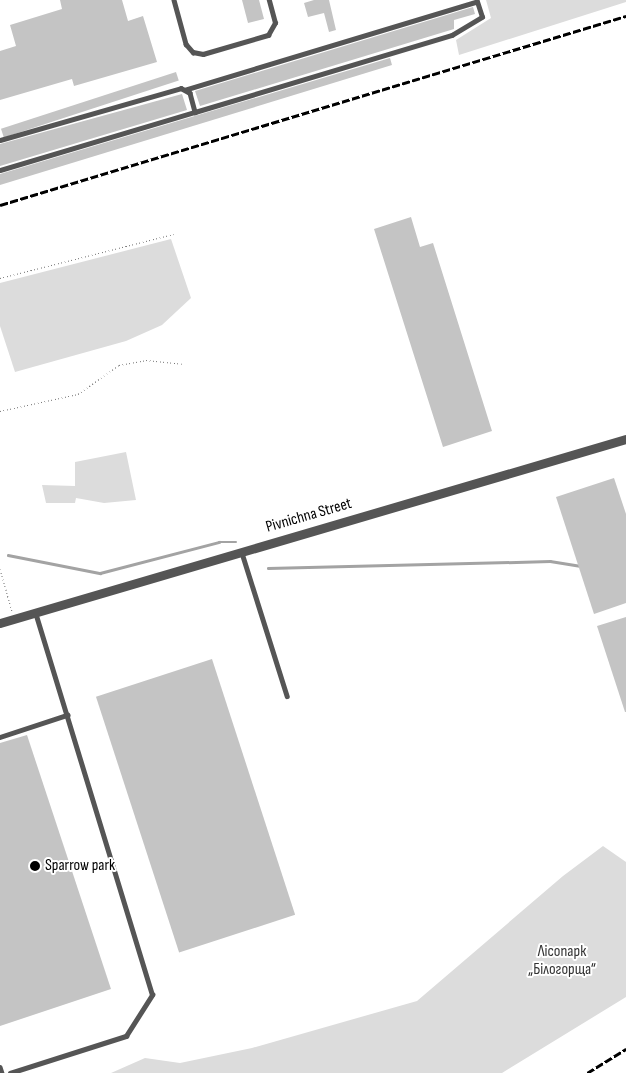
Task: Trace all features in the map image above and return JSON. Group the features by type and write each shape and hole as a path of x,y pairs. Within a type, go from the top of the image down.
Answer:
{"street":[{"name":"Pivnichna Street","path":"0,623 626,439"}],"lane":[{"path":"174,0 186,44 193,52 203,54 268,35 275,23 269,0"},
{"path":"0,170 452,35 482,17 477,2 186,90"},
{"path":"0,140 180,88 190,92 195,112"},
{"path":"242,551 287,696"},
{"path":"10,1073 126,1036 152,995 35,612"},
{"path":"0,737 67,715"},
{"path":"0,1067 2,1073"}],"path":[{"path":"0,278 174,234"},
{"path":"0,411 78,394 119,365 146,360 182,364"},
{"path":"0,569 14,619"}],"green space":[{"path":"486,0 626,0 626,2 459,55 456,40 491,18"},
{"path":"171,239 191,298 162,325 126,341 15,372 0,326 0,283"},
{"path":"126,452 136,500 104,503 76,498 75,503 46,503 42,485 75,486 75,462"},
{"name":"Лісопарк „Білогорща“","path":"603,846 626,862 626,997 502,1073 111,1073 145,1058 180,1063 252,1048 417,1001 563,876"}],"building":[{"path":"60,0 122,0 128,21 143,16 157,62 74,86 72,79 0,100 0,51 16,46 10,25 62,9"},
{"path":"242,0 259,0 264,19 248,23"},
{"path":"314,0 329,0 336,30 329,32 324,13 308,17 304,3"},
{"path":"473,7 475,14 454,20 454,29 200,106 195,91"},
{"path":"390,58 392,65 0,185 0,174"},
{"path":"176,72 179,81 4,137 1,129"},
{"path":"182,94 187,110 0,166 0,144"},
{"path":"411,217 420,247 433,243 492,431 443,447 374,229"},
{"path":"614,478 626,514 626,603 594,614 556,497"},
{"path":"626,617 626,712 625,712 597,626"},
{"path":"212,659 295,915 179,953 96,697"},
{"name":"Sparrow park","path":"27,735 111,989 0,1026 0,743"}],"waterway":[{"path":"8,555 100,573 219,542 236,542"},
{"path":"268,568 550,561 581,566"}],"railway":[{"path":"0,205 626,16"},
{"path":"587,1073 626,1049"}],"place":[{"name":"Sparrow park","path":"35,866"}]}
